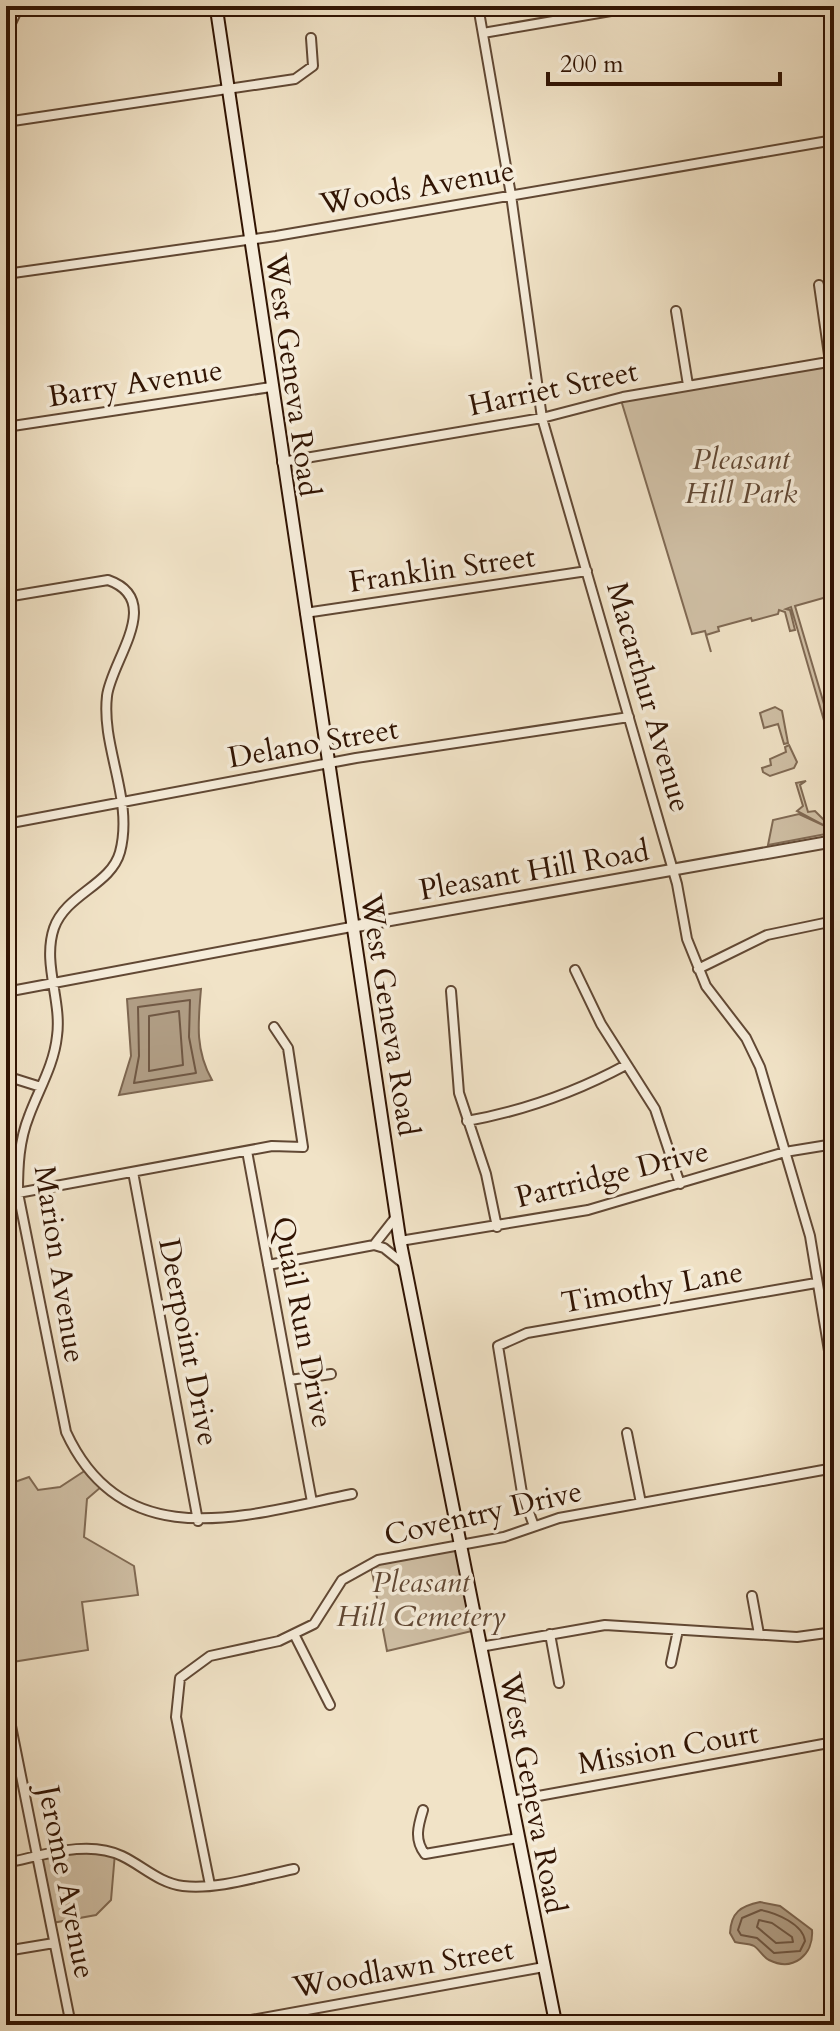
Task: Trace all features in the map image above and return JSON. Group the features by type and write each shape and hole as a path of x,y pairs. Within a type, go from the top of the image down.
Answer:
{"main road":[{"name":"West Geneva Road","path":"216,6 400,1241 556,2025"}],"street":[{"path":"6,34 19,6"},
{"name":"Macarthur Avenue","path":"478,6 511,195 542,418 672,870 687,939 698,969 714,998 752,1048 785,1152 810,1236 834,1381"},
{"path":"483,33 640,6"},
{"path":"6,122 295,79 313,66 311,38"},
{"name":"Woods Avenue","path":"6,274 249,239 834,140"},
{"path":"819,285 832,361"},
{"path":"676,311 688,385"},
{"name":"Harriet Street","path":"282,462 542,418 623,397 832,361"},
{"name":"Barry Avenue","path":"6,427 271,387"},
{"name":"Franklin Street","path":"305,613 587,571"},
{"name":"Marion Avenue","path":"6,597 99,580 119,584 133,603 133,627 110,680 106,705 123,802 123,837 119,856 110,869 73,900 53,931 53,983 58,1035 22,1136 18,1193 58,1406 71,1442 87,1466 116,1495 157,1514 198,1521 352,1494"},
{"name":"Delano Street","path":"6,824 327,764 629,717"},
{"name":"Pleasant Hill Road","path":"6,992 834,841"},
{"path":"698,969 767,935 834,921"},
{"path":"575,970 601,1024 655,1109 680,1184"},
{"path":"451,991 456,1071 467,1121 486,1174 497,1227"},
{"path":"18,1193 272,1146 303,1147 288,1048 274,1027"},
{"path":"467,1121 521,1109 584,1086 626,1065"},
{"path":"6,1076 41,1087"},
{"name":"Partridge Drive","path":"400,1241 588,1210 785,1152 834,1144"},
{"name":"Quail Run Drive","path":"247,1151 312,1502"},
{"name":"Deerpoint Drive","path":"133,1172 198,1521"},
{"path":"374,1245 396,1217"},
{"path":"268,1265 374,1245 384,1248 404,1264"},
{"name":"Timothy Lane","path":"534,1526 522,1493 498,1346 527,1333 816,1283"},
{"path":"290,1380 331,1374"},
{"path":"627,1433 641,1503"},
{"name":"Coventry Drive","path":"210,1885 176,1717 180,1678 210,1656 294,1634 314,1624 342,1580 378,1560 504,1537 559,1518 834,1468"},
{"path":"752,1596 759,1634"},
{"path":"480,1647 605,1625 803,1637 834,1632"},
{"path":"671,1663 678,1630"},
{"path":"294,1634 330,1705"},
{"path":"550,1634 559,1683"},
{"name":"Jerome Avenue","path":"6,1701 71,2025"},
{"name":"Mission Court","path":"511,1801 834,1742"},
{"path":"423,1810 417,1828 419,1846 425,1854 518,1838"},
{"path":"6,1863 78,1849 102,1850 126,1858 166,1881 187,1886 210,1885 294,1869"},
{"path":"6,1951 54,1943"},
{"name":"Woodlawn Street","path":"224,2025 544,1967"}],"green space":[{"name":"Pleasant Hill Park","path":"834,365 834,595 795,606 834,738 834,755 791,607 786,609 790,610 795,630 790,631 785,612 779,610 778,614 718,627 719,631 706,635 705,631 692,634 621,400"},
{"path":"775,707 782,711 788,743 784,744 778,724 764,728 760,713"},
{"path":"789,745 797,762 794,768 770,776 763,772 762,768 771,765 770,759 786,752 785,747"},
{"path":"806,781 800,785 808,812 815,811 826,822 826,834 768,845 773,820 799,814 825,826 797,811 803,806 796,783"},
{"path":"86,1470 101,1487 87,1499 84,1537 134,1566 138,1595 82,1602 88,1650 6,1663 6,1485 29,1477 38,1490 60,1487"},
{"name":"Pleasant Hill Cemetery","path":"456,1549 472,1631 387,1651 371,1566"},
{"path":"79,1851 115,1853 111,1900 96,1915 52,1923 39,1858"}],"water":[{"path":"201,989 200,1047 212,1080 119,1095 131,1056 127,999"},
{"path":"760,1902 780,1906 812,1930 810,1947 800,1959 786,1964 778,1963 767,1959 750,1944 735,1942 730,1933 735,1915 742,1908"}]}
